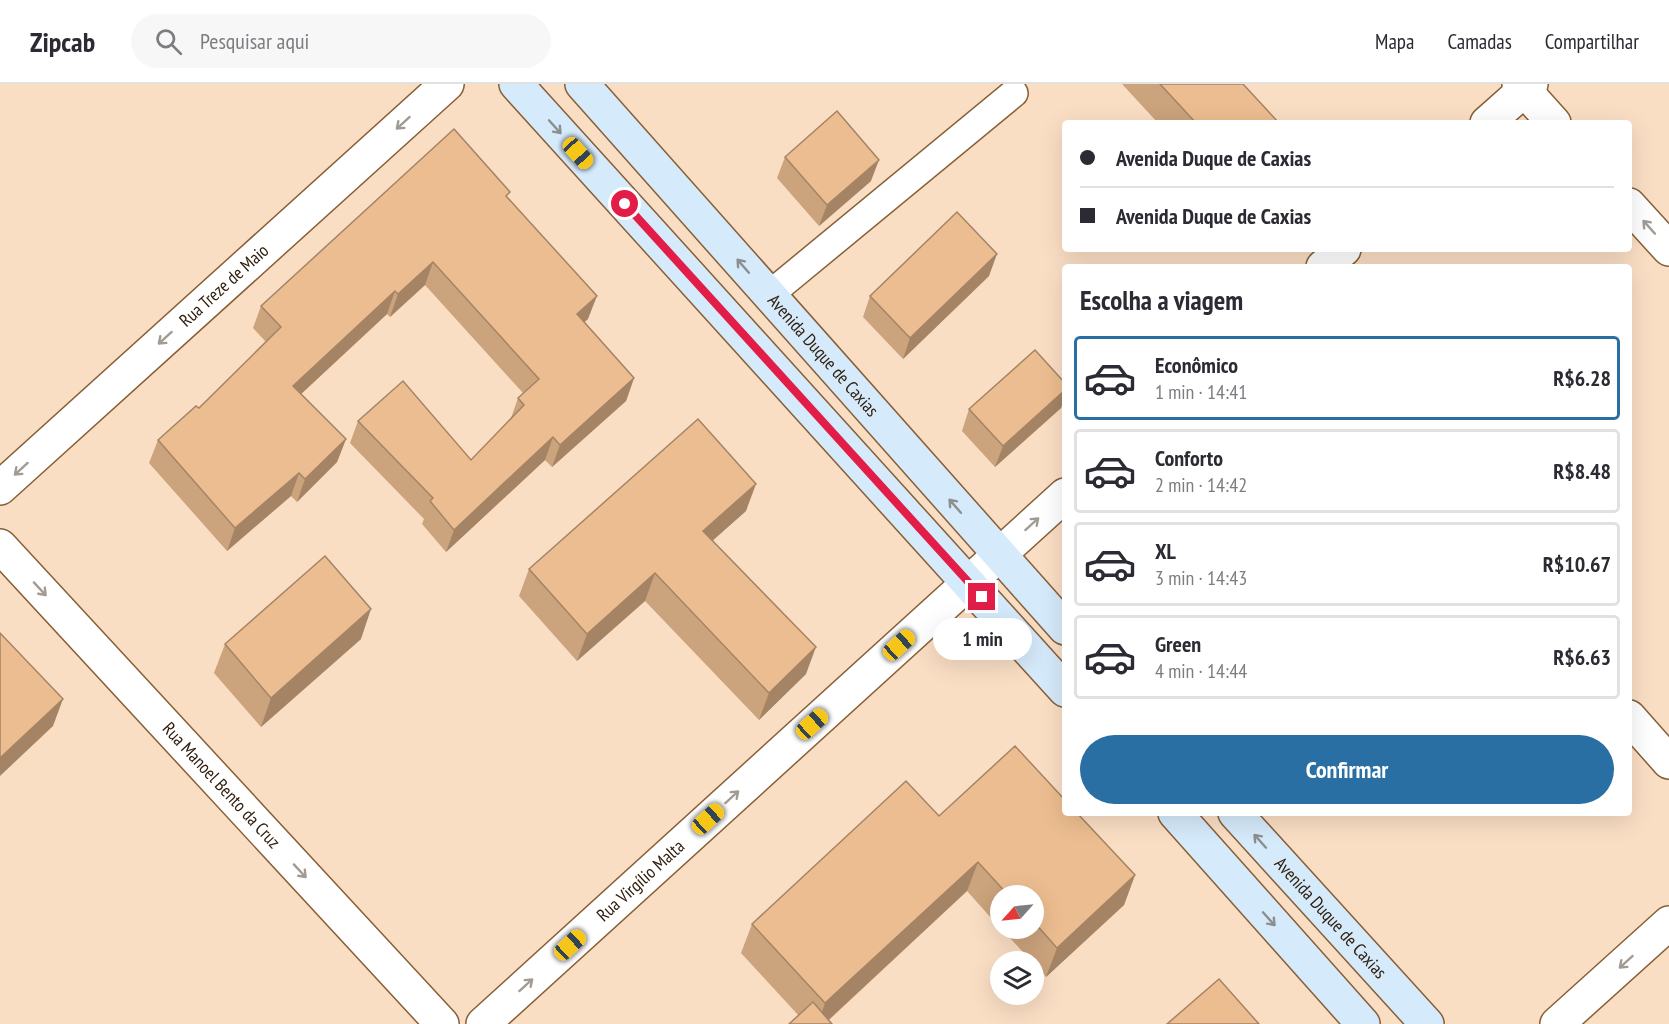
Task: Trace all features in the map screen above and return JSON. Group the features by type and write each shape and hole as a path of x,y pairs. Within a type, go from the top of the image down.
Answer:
{"main road":[{"path":"516,84 1062,687"},
{"name":"Avenida Duque de Caxias","path":"582,84 1062,625"},
{"path":"1178,816 1363,1024"},
{"name":"Avenida Duque de Caxias","path":"1237,816 1427,1024"}],"street":[{"name":"Rua Treze de Maio","path":"0,488 447,84"},
{"path":"1490,120 1525,86 1552,120"},
{"path":"1632,208 1669,249"},
{"path":"1326,264 1340,252"},
{"name":"Rua Virgílio Malta","path":"483,1024 1062,498"},
{"name":"Rua Manoel Bento da Cruz","path":"0,546 442,1024"},
{"path":"1632,720 1669,762"},
{"path":"1557,1024 1669,923"}],"lane":[{"path":"769,295 1014,93"}],"building":[{"path":"1160,84 1243,84 1276,120 1193,120"},
{"path":"837,111 879,160 827,205 785,157"},
{"path":"454,129 510,192 506,196 597,296 577,314 634,378 560,445 553,437 454,530 430,501 433,498 358,421 403,381 471,460 524,405 518,398 539,379 433,262 398,294 395,291 293,386 346,439 305,479 299,473 235,528 158,440 196,406 199,408 281,327 261,306"},
{"path":"957,212 997,254 910,338 870,296"},
{"path":"1035,350 1062,380 1062,393 1003,446 969,409"},
{"path":"698,419 756,484 703,531 816,647 769,693 655,573 587,634 529,569"},
{"path":"325,556 371,609 271,698 225,644"},
{"path":"0,633 63,699 0,758"},
{"path":"1015,746 1062,797 1062,816 1080,816 1135,875 1057,948 1044,933 1044,885 999,885 978,862 825,1003 752,924 906,781 939,816"},
{"path":"1219,979 1259,1024 1167,1024"},
{"path":"813,1002 832,1024 789,1024"}],"route":[{"path":"625,204 982,597"}]}
